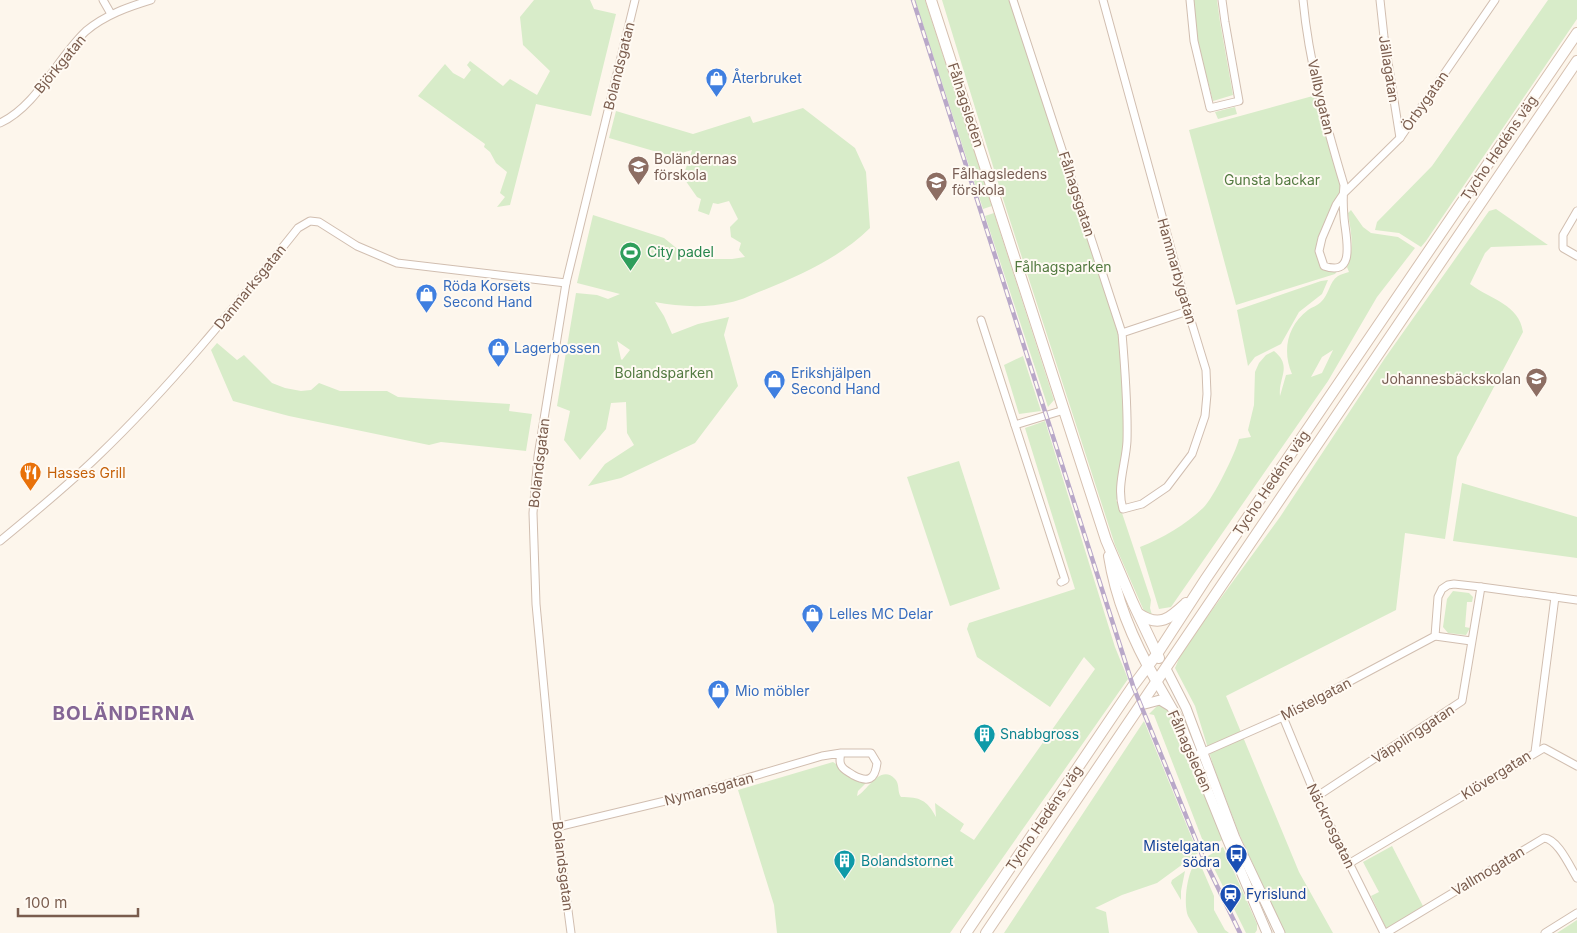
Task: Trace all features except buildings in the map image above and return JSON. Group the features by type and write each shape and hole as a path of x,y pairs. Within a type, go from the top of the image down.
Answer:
{"main road":[{"name":"Fålhagsleden","path":"931,0 1000,208 1106,540 1138,614 1166,670"},
{"name":"Tycho Hedéns väg","path":"966,933 1577,34"},
{"name":"Tycho Hedéns väg","path":"986,933 1577,61"},
{"name":"Fålhagsleden","path":"1106,540 1113,583 1121,607 1148,667 1157,682"},
{"path":"1138,614 1150,621 1170,618 1199,590"}],"street":[{"path":"103,0 111,14"},
{"name":"Björkgatan","path":"0,123 23,106 87,31 111,14 151,0"},
{"name":"Bolandsgatan","path":"571,933 557,827 536,604 533,513 539,448 566,283 635,0"},
{"name":"Fålhagsgatan","path":"1013,0 1122,333 1126,383 1127,442 1119,498 1123,509"},
{"name":"Hammarbygatan","path":"1103,0 1188,311 1206,370 1207,394 1205,416 1192,454 1167,487 1142,504 1123,509"},
{"path":"1190,0 1194,41 1210,108 1239,102 1222,0"},
{"name":"Vallbygatan","path":"1303,0 1306,30 1328,132 1344,185 1344,193 1344,216 1348,255 1346,262 1341,266 1328,267 1324,266 1319,251 1322,238 1336,205 1344,193"},
{"name":"Jällagatan","path":"1380,0 1400,138"},
{"name":"Örbygatan","path":"1344,193 1400,138 1495,0"},
{"path":"1577,211 1563,235 1563,248 1577,256"},
{"name":"Danmarksgatan","path":"0,541 97,457 135,419 229,315 298,228 304,224 319,222 356,246 397,263 566,283"},
{"path":"1122,333 1188,311"},
{"path":"981,320 1065,580 1061,582"},
{"path":"1015,425 1064,410"},
{"path":"1471,641 1435,636 1438,597 1442,589 1448,585 1481,587 1577,600"},
{"name":"Väpplinggatan","path":"1316,797 1462,701 1481,587"},
{"name":"Klövergatan","path":"1350,863 1535,752 1555,597"},
{"name":"Mistelgatan","path":"1198,754 1282,716 1435,636"},
{"name":"Fålhagsleden","path":"1166,670 1186,708 1198,754"},
{"name":"Fålhagsleden","path":"1157,682 1198,754 1273,932"},
{"path":"1141,706 1160,700 1172,708"},
{"name":"Näckrosgatan","path":"1282,716 1316,797 1385,933"},
{"path":"1535,752 1544,748 1577,766"},
{"name":"Nymansgatan","path":"557,827 686,796 822,756 840,753 871,753 877,762 876,772 870,779 865,780 842,768 840,753"},
{"name":"Vallmogatan","path":"1385,933 1544,838 1550,838 1556,844 1577,878"},
{"path":"1545,933 1577,913"}],"green space":[{"path":"534,0 590,0 594,9 616,14 591,116 536,104 510,205 497,207 505,197 500,193 507,172 496,163 490,152 484,147 485,144 418,96 445,64 453,73 464,79 471,70 467,65 470,61 503,86 510,79 537,95 550,71 523,45 520,17"},
{"path":"915,0 925,0 992,206 983,209"},
{"name":"Fålhagsparken","path":"942,0 1013,0 1122,333 1127,442 1119,498 1116,500 1151,600 1150,608 1152,615 1156,616 1155,618 1144,611 1115,545 1004,202"},
{"path":"1193,0 1217,0 1233,95 1213,101 1197,40"},
{"path":"1548,0 1577,0 1577,19 1426,241 1421,247 1399,233 1375,230 1377,222 1432,166"},
{"name":"Gunsta backar","path":"1320,94 1344,185 1319,251 1324,266 1341,266 1335,274 1236,305 1189,130"},
{"path":"1235,107 1237,114 1218,119 1215,112"},
{"name":"Bolandsparken","path":"803,108 855,148 866,172 870,228 833,257 793,278 740,300 703,306 684,306 655,302 672,334 698,324 729,317 724,335 738,386 695,443 621,478 588,486 605,464 634,445 627,433 626,402 611,403 606,429 580,460 564,440 570,411 557,406 576,293 597,295 608,299 620,294 577,283 593,215 664,238 690,259 732,259 745,257 739,250 741,243 731,237 730,227 738,219 729,201 718,204 713,203 709,215 698,211 701,199 697,197 683,177 692,150 671,156 609,138 616,111 693,134 750,116 753,123","holes":["617,341 630,350 622,360"]},
{"path":"1496,209 1548,245 1491,247 1485,253 1470,284 1510,309 1516,315 1523,332 1457,457 1445,539 1405,533 1396,610 1226,696 1299,872 1333,933 1285,933 1240,836 1214,768 1195,706 1175,668 1180,656 1193,636 1280,517 1385,358 1489,211"},
{"path":"1351,210 1363,227 1371,233 1398,237 1415,248 1377,297 1328,381 1171,607 1159,609 1140,547 1157,540 1181,525 1207,503 1224,475 1239,439 1251,437 1248,430 1254,405 1255,372 1259,363 1266,355 1274,351 1280,357 1284,367 1280,396 1286,375 1292,374 1287,357 1288,339 1291,331 1301,316 1324,299 1335,279 1339,275 1349,272 1347,267 1351,254 1352,240 1348,213","holes":["1333,350 1322,373 1311,377 1322,357"]},
{"path":"994,213 1054,400 1048,407 985,216"},
{"path":"1328,280 1322,294 1299,312 1281,344 1255,357 1248,366 1237,310"},
{"path":"217,343 237,360 244,355 272,383 285,388 301,391 311,390 319,383 340,391 387,391 398,397 510,404 509,411 532,414 526,451 441,442 429,445 289,416 233,401 211,350"},
{"path":"1023,356 1041,411 1019,414 1004,365"},
{"path":"1045,421 1115,647 1128,679 950,933 777,933 774,905 738,790 833,762 866,783 858,791 857,796 874,780 884,774 889,775 897,781 901,797 918,799 926,803 936,817 935,803 964,824 960,831 974,840 1095,669 1084,657 1050,707 977,657 967,629 969,623 1075,589 1025,428"},
{"path":"959,461 1000,589 950,606 907,477"},
{"path":"1462,483 1577,517 1577,558 1453,541"},
{"path":"1453,591 1469,593 1473,597 1472,602 1467,602 1465,627 1470,628 1466,635 1448,633 1443,627 1447,599"},
{"path":"1158,705 1165,706 1179,730 1224,839 1206,849 1154,715 1149,714"},
{"path":"1144,721 1198,853 1157,883 1122,895 1095,908 1106,912 1109,933 1004,933"},
{"path":"1392,846 1424,908 1387,930 1371,896 1379,892 1363,862"},
{"path":"1223,847 1257,924 1255,933 1246,933 1208,856"},
{"path":"1198,859 1214,896 1214,910 1225,930 1229,933 1198,933 1188,916 1186,903 1187,886 1191,871"},
{"path":"1185,871 1181,900 1171,883 1172,880"},
{"path":"1577,920 1577,933 1557,933"}],"railway":[{"path":"913,0 1133,686 1202,855 1240,933"}],"place":[{"name":"Återbruket","path":"716,97"},
{"name":"Boländernas förskola","path":"638,186"},
{"name":"Fålhagsledens förskola","path":"936,201"},
{"name":"City padel","path":"631,271"},
{"name":"Röda Korsets Second Hand","path":"427,313"},
{"name":"Lagerbossen","path":"498,367"},
{"name":"Johannesbäckskolan","path":"1537,398"},
{"name":"Erikshjälpen Second Hand","path":"775,400"},
{"name":"Hasses Grill","path":"31,492"},
{"name":"Lelles MC Delar","path":"813,633"},
{"name":"Mio möbler","path":"719,710"},
{"name":"Snabbgross","path":"984,753"},
{"name":"Mistelgatan södra","path":"1236,873"},
{"name":"Bolandstornet","path":"845,880"},
{"name":"Fyrislund","path":"1230,913"}],"district":[{"name":"BOLÄNDERNA","path":"124,713"}]}
